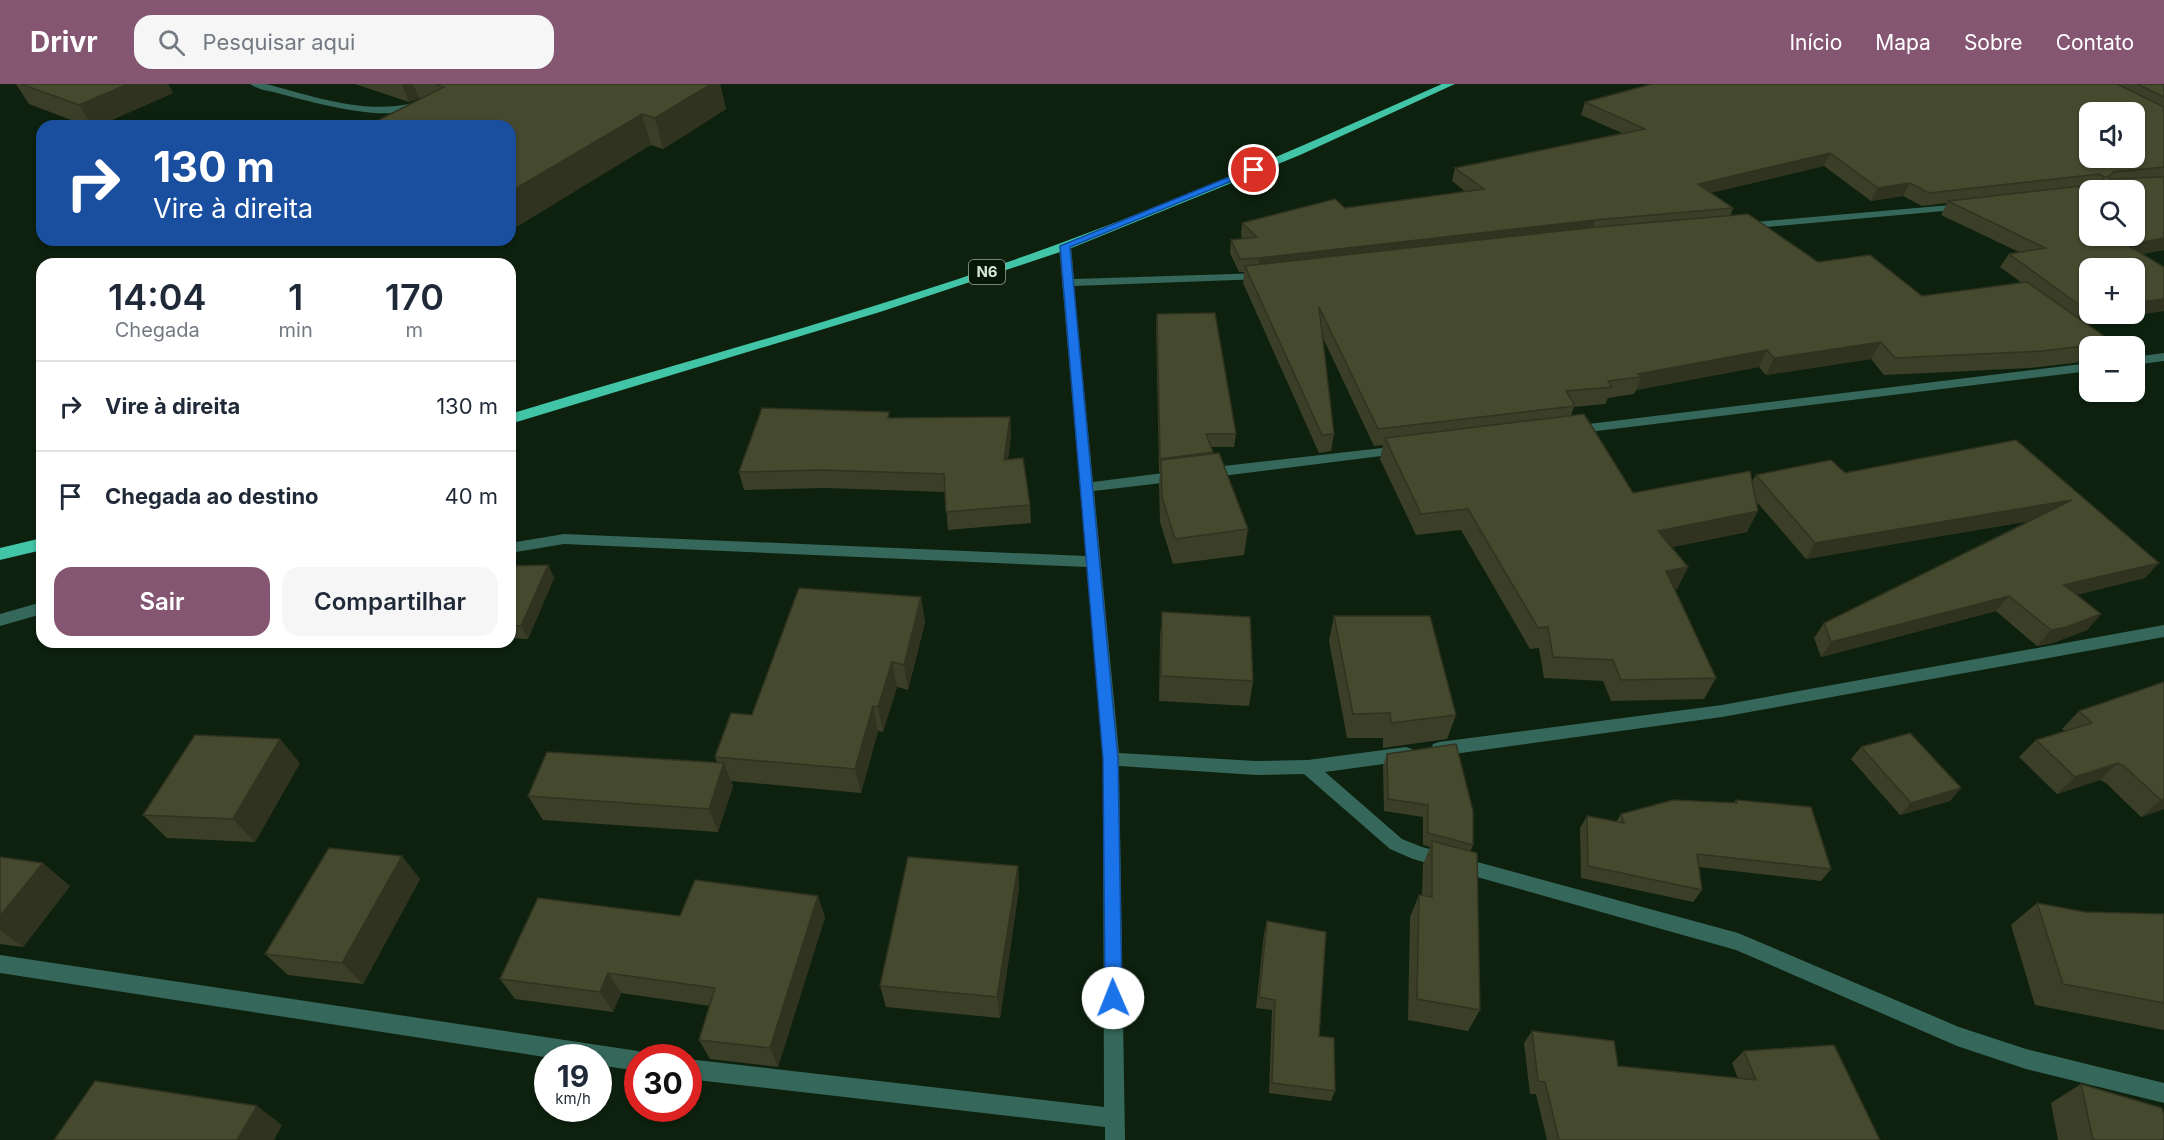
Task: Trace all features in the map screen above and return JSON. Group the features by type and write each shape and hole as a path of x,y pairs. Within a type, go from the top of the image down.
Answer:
{"highway":[{"name":"N6","path":"516,417 875,309 1065,246 1296,153 1450,84"},
{"path":"0,554 36,545"}],"street":[{"path":"255,84 374,112 398,112 420,104"},
{"path":"1729,227 1977,205"},
{"path":"1065,246 1111,759 1115,1140"},
{"path":"1069,283 1270,276"},
{"path":"2145,360 2164,357"},
{"path":"1560,431 2079,369"},
{"path":"1087,487 1418,448"},
{"path":"516,547 564,539 1094,562"},
{"path":"0,620 36,610"},
{"path":"1111,759 1256,768 1308,767 1722,711 2164,631"},
{"path":"1308,767 1396,844 1419,854 1738,942 1957,1036 2026,1059 2164,1093"},
{"path":"0,964 624,1059"},
{"path":"702,1071 1115,1118"}],"building":[{"path":"21,84 128,84 79,105"},
{"path":"434,84 711,84 655,118 642,114 516,188 516,120 379,120 444,87"},
{"path":"1652,84 2117,84 2164,107 2164,167 2114,172 2107,177 2110,179 2164,177 2164,238 2145,242 2145,180 2102,180 2105,177 2099,174 1929,193 1910,183 1878,188 1830,153 1698,184 1733,208 1595,220 1259,258 1240,259 1231,240 1257,237 1242,223 1335,199 1345,208 1484,189 1455,168 1645,129 1585,102"},
{"path":"2137,84 2164,84 2164,97"},
{"path":"2079,186 2079,246 2129,246 2164,267 2164,299 2145,302 2145,258 2079,258 2079,305 2009,254 2045,248 1948,201"},
{"path":"1748,214 1818,262 1870,255 1922,296 2027,282 2079,319 2079,324 2087,324 2104,336 2079,336 2079,347 2042,351 1895,358 1881,342 1774,358 1767,350 1638,374 1641,377 1608,381 1612,387 1566,391 1575,406 1378,429 1319,307 1334,434 1322,435 1245,266 1597,227"},
{"path":"1215,313 1236,434 1206,434 1213,452 1160,459 1157,314"},
{"path":"762,408 889,412 888,418 1010,417 1004,460 1023,458 1030,505 946,512 944,474 821,470 739,472"},
{"path":"1584,414 1633,493 1750,471 1758,511 1658,531 1688,567 1666,571 1716,678 1621,680 1613,660 1553,657 1548,627 1538,628 1468,509 1421,514 1385,438"},
{"path":"2016,440 2159,563 2064,585 2101,614 2067,627 2051,630 2009,596 1831,642 1824,623 2072,500 1815,543 1756,475 1831,460 1845,473"},
{"path":"1219,453 1248,529 1175,539 1162,497 1161,460"},
{"path":"548,565 521,626 516,626 516,566"},
{"path":"799,588 921,597 904,665 892,662 878,707 873,706 855,769 715,757 731,713 752,715"},
{"path":"1162,612 1250,617 1253,681 1161,676"},
{"path":"1334,616 1430,616 1456,715 1391,723 1390,713 1353,714"},
{"path":"2164,682 2164,799 2161,800 2118,763 2075,777 2036,740 2092,723 2079,711"},
{"path":"1910,733 1961,788 1911,803 1861,747"},
{"path":"195,735 280,739 233,819 143,815"},
{"path":"1456,744 1473,811 1473,845 1428,833 1428,805 1388,799 1387,754"},
{"path":"547,752 724,763 709,809 528,796"},
{"path":"1673,800 1737,803 1736,800 1811,807 1831,869 1697,854 1702,890 1588,866 1587,816 1624,823 1621,814"},
{"path":"1432,841 1477,853 1480,1010 1417,999 1419,895 1432,897"},
{"path":"329,848 402,856 342,963 265,954"},
{"path":"0,857 43,863 0,916"},
{"path":"908,857 1018,866 997,997 880,986"},
{"path":"695,880 818,896 770,1048 699,1040 715,988 608,973 600,992 500,979 538,898 680,916"},
{"path":"2037,903 2085,912 2164,914 2164,1003 2063,984"},
{"path":"1267,921 1326,932 1319,1036 1334,1038 1335,1091 1272,1083 1275,1000 1259,997"},
{"path":"1532,1031 1614,1041 1618,1066 1756,1080 1744,1051 1834,1045 1880,1140 1559,1140 1545,1082 1538,1081"},
{"path":"95,1081 257,1106 237,1140 54,1140"},
{"path":"2081,1084 2162,1108 2164,1140 2093,1140"}],"route":[{"path":"1113,998 1111,759 1065,246 1254,170"}]}
